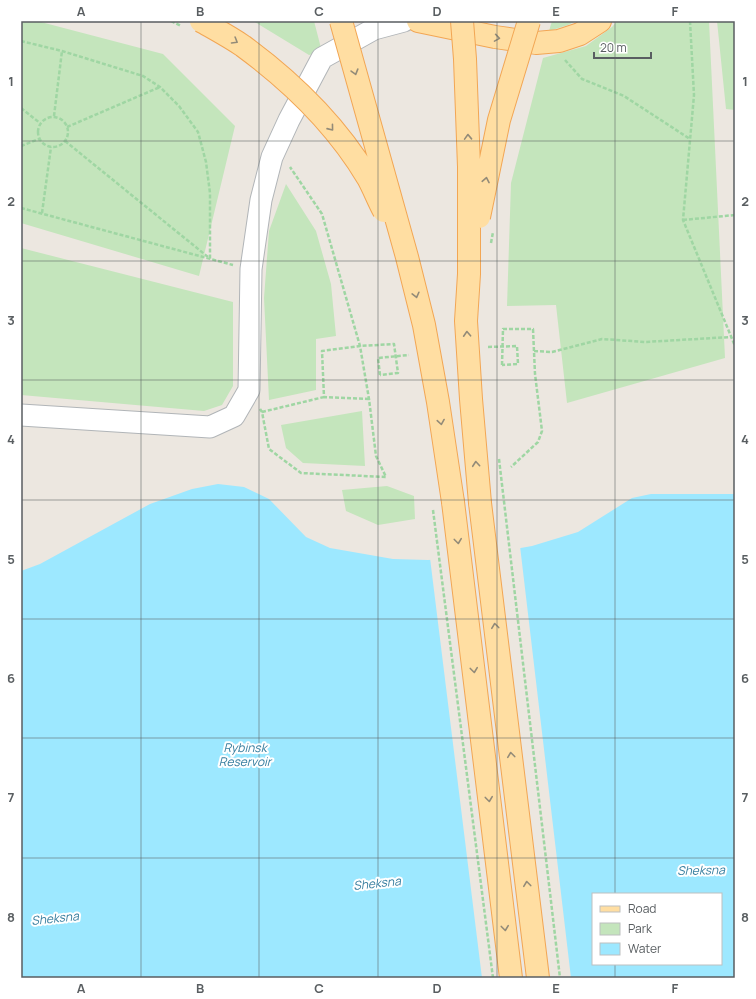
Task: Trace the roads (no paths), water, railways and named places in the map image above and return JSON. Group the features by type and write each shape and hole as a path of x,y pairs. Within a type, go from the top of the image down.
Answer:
{"main road":[{"path":"341,21 407,257 424,325 438,402 453,502 511,978"},
{"path":"418,21 495,38 536,43 559,41 580,34 600,21"},
{"path":"462,21 469,167 466,321 471,399 480,503 538,978"},
{"path":"468,274 498,120 529,21"},
{"path":"193,24 242,46 283,78 316,109 348,148 368,178 407,257"}],"lane":[{"path":"21,415 210,427 234,416 249,390 251,269 261,200 272,157 289,120 322,58 374,29 404,21"}],"water":[{"name":"Rybinsk Reservoir","path":"218,484 244,487 269,499 306,537 330,548 393,559 428,560 470,557 532,546 578,532 632,498 651,494 735,494 735,978 21,978 21,571 40,564 150,504 192,489"}],"water label":[{"name":"Sheksna","path":"701,870"},
{"name":"Sheksna","path":"377,883"},
{"name":"Sheksna","path":"55,918"}]}
